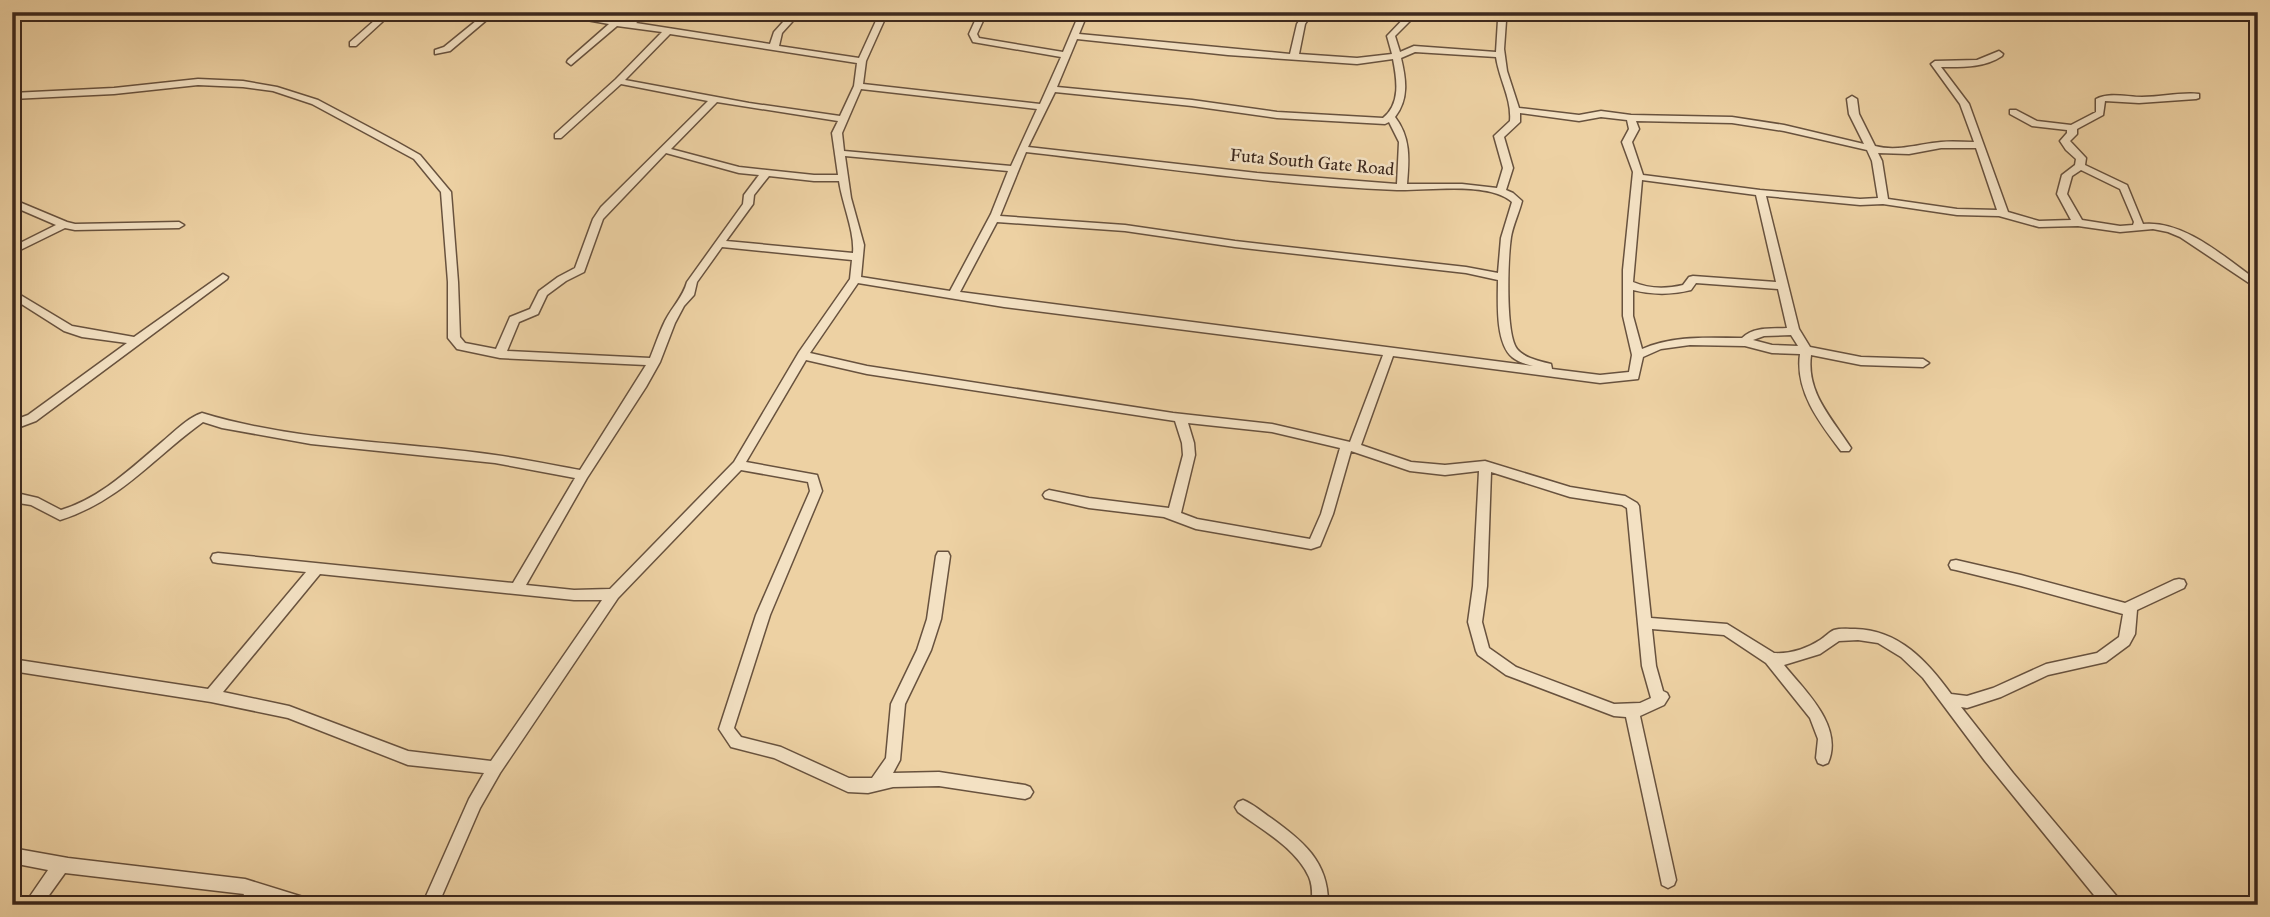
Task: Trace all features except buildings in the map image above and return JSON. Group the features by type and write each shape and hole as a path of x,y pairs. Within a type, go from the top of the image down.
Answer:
{"street":[{"path":"204,12 253,18 283,12"},
{"path":"353,44 389,12"},
{"path":"438,52 447,49 492,12"},
{"path":"546,12 862,61"},
{"path":"571,62 621,24 647,12"},
{"path":"774,47 778,32 797,12"},
{"path":"430,905 474,804 613,594 738,465 803,355 855,279 857,234 843,178 837,133 858,86 862,61 884,12"},
{"path":"984,12 973,34 976,40 1066,55"},
{"path":"953,296 993,219 1084,12"},
{"path":"1294,56 1301,24 1309,12"},
{"path":"1391,118 1399,100 1398,56 1391,36 1415,12"},
{"path":"1510,12 1502,20 1501,55 1516,110 1515,122 1499,136 1508,168 1501,191 1517,201 1507,237 1505,278 1508,345 1516,354 1572,375"},
{"path":"558,135 619,82 668,31"},
{"path":"1074,36 1367,61 1398,56 1414,49 1501,55"},
{"path":"1999,54 1991,61 1979,63 1935,64 1964,104 2004,215"},
{"path":"12,96 114,91 198,82 243,83 274,89 314,102 417,157 446,191 454,338 461,346 500,354 654,362"},
{"path":"619,82 714,100 843,119"},
{"path":"858,86 1042,107"},
{"path":"1052,89 1192,103 1290,117 1372,123 1391,118"},
{"path":"2014,112 2035,124 2072,128 2100,113 2101,99 2139,100 2196,96"},
{"path":"1852,99 1854,114 1877,161 1883,201"},
{"path":"500,354 514,320 534,310 543,293 580,270 598,219 605,209 714,100"},
{"path":"1516,110 1578,118 1601,114 1631,118 1732,120 1806,133 1872,150 1979,145"},
{"path":"1391,118 1400,128 1405,147 1402,187"},
{"path":"855,279 953,296 1389,353 1626,379 1634,376 1638,355 1629,324 1628,270 1638,177 1638,167 1627,142 1634,129 1631,118"},
{"path":"2072,128 2065,144 2079,156 2080,166"},
{"name":"Futa South Gate Road","path":"1022,149 1232,173 1402,187 1488,188 1501,191"},
{"path":"665,150 724,167 766,173 843,178"},
{"path":"839,153 1014,169"},
{"path":"2078,223 2062,194 2067,175 2080,166"},
{"path":"2080,166 2124,187 2138,222 2137,228"},
{"path":"517,589 583,475 654,362 669,323 689,295 691,285 748,204 749,195 766,173"},
{"path":"1638,177 1760,192 1860,202 1883,201 1958,212 2004,215 2039,224 2078,223 2137,228 2153,226 2184,235 2258,286"},
{"path":"1760,192 1793,329 1806,350 1804,359 1810,390 1816,406 1845,448"},
{"path":"12,202 64,225 88,228 179,225"},
{"path":"993,219 1125,228 1248,246 1443,267 1505,278"},
{"path":"12,251 64,225"},
{"path":"721,244 858,257"},
{"path":"12,426 32,418 223,277"},
{"path":"1629,284 1639,289 1668,291 1687,288 1689,281 1693,279 1781,286"},
{"path":"12,293 64,328 82,333 118,335 134,341"},
{"path":"1745,342 1757,333 1789,332 1793,329"},
{"path":"1638,355 1659,346 1690,341 1745,342 1772,349 1806,350 1861,361 1923,363"},
{"path":"1049,495 1089,503 1165,512 1196,524 1311,544 1315,542 1327,514 1350,447 1389,353"},
{"path":"803,355 867,370 1180,418 1272,428 1350,447 1423,469 1485,466 1558,489 1625,501 1633,506 1649,666 1659,701 1662,697 1660,701 1650,707 1632,711 1614,710 1511,671 1483,651 1475,622 1480,586 1485,466"},
{"path":"12,496 34,501 60,515 78,509 117,485 204,417 222,424 311,440 495,459 583,475"},
{"path":"1176,516 1175,504 1189,455 1180,418"},
{"path":"738,465 813,478 816,491 764,615 726,729 730,737 736,742 776,752 848,785 868,786 878,782 908,779 958,780 1025,792"},
{"path":"878,782 893,760 898,704 927,643 934,619 943,556"},
{"path":"218,558 574,595 613,594"},
{"path":"1956,565 2003,574 2051,590 2129,610"},
{"path":"211,696 317,568"},
{"path":"1945,699 1967,702 1996,693 2046,670 2101,658 2124,641 2128,634 2129,610 2134,603 2179,584"},
{"path":"1646,623 1727,631 1771,659 1816,715 1825,739 1823,758"},
{"path":"1771,659 1782,661 1801,656 1829,642 1836,635 1880,638 1908,654 1937,685 1945,699 2113,905"},
{"path":"12,665 211,696 289,712 408,758 496,768"},
{"path":"1632,711 1668,880"},
{"path":"893,760 908,779"},
{"path":"1243,807 1301,852 1314,868 1320,882 1320,905"},
{"path":"12,855 61,865 238,885 303,905"},
{"path":"32,905 61,865"},
{"path":"247,905 256,890"}]}
